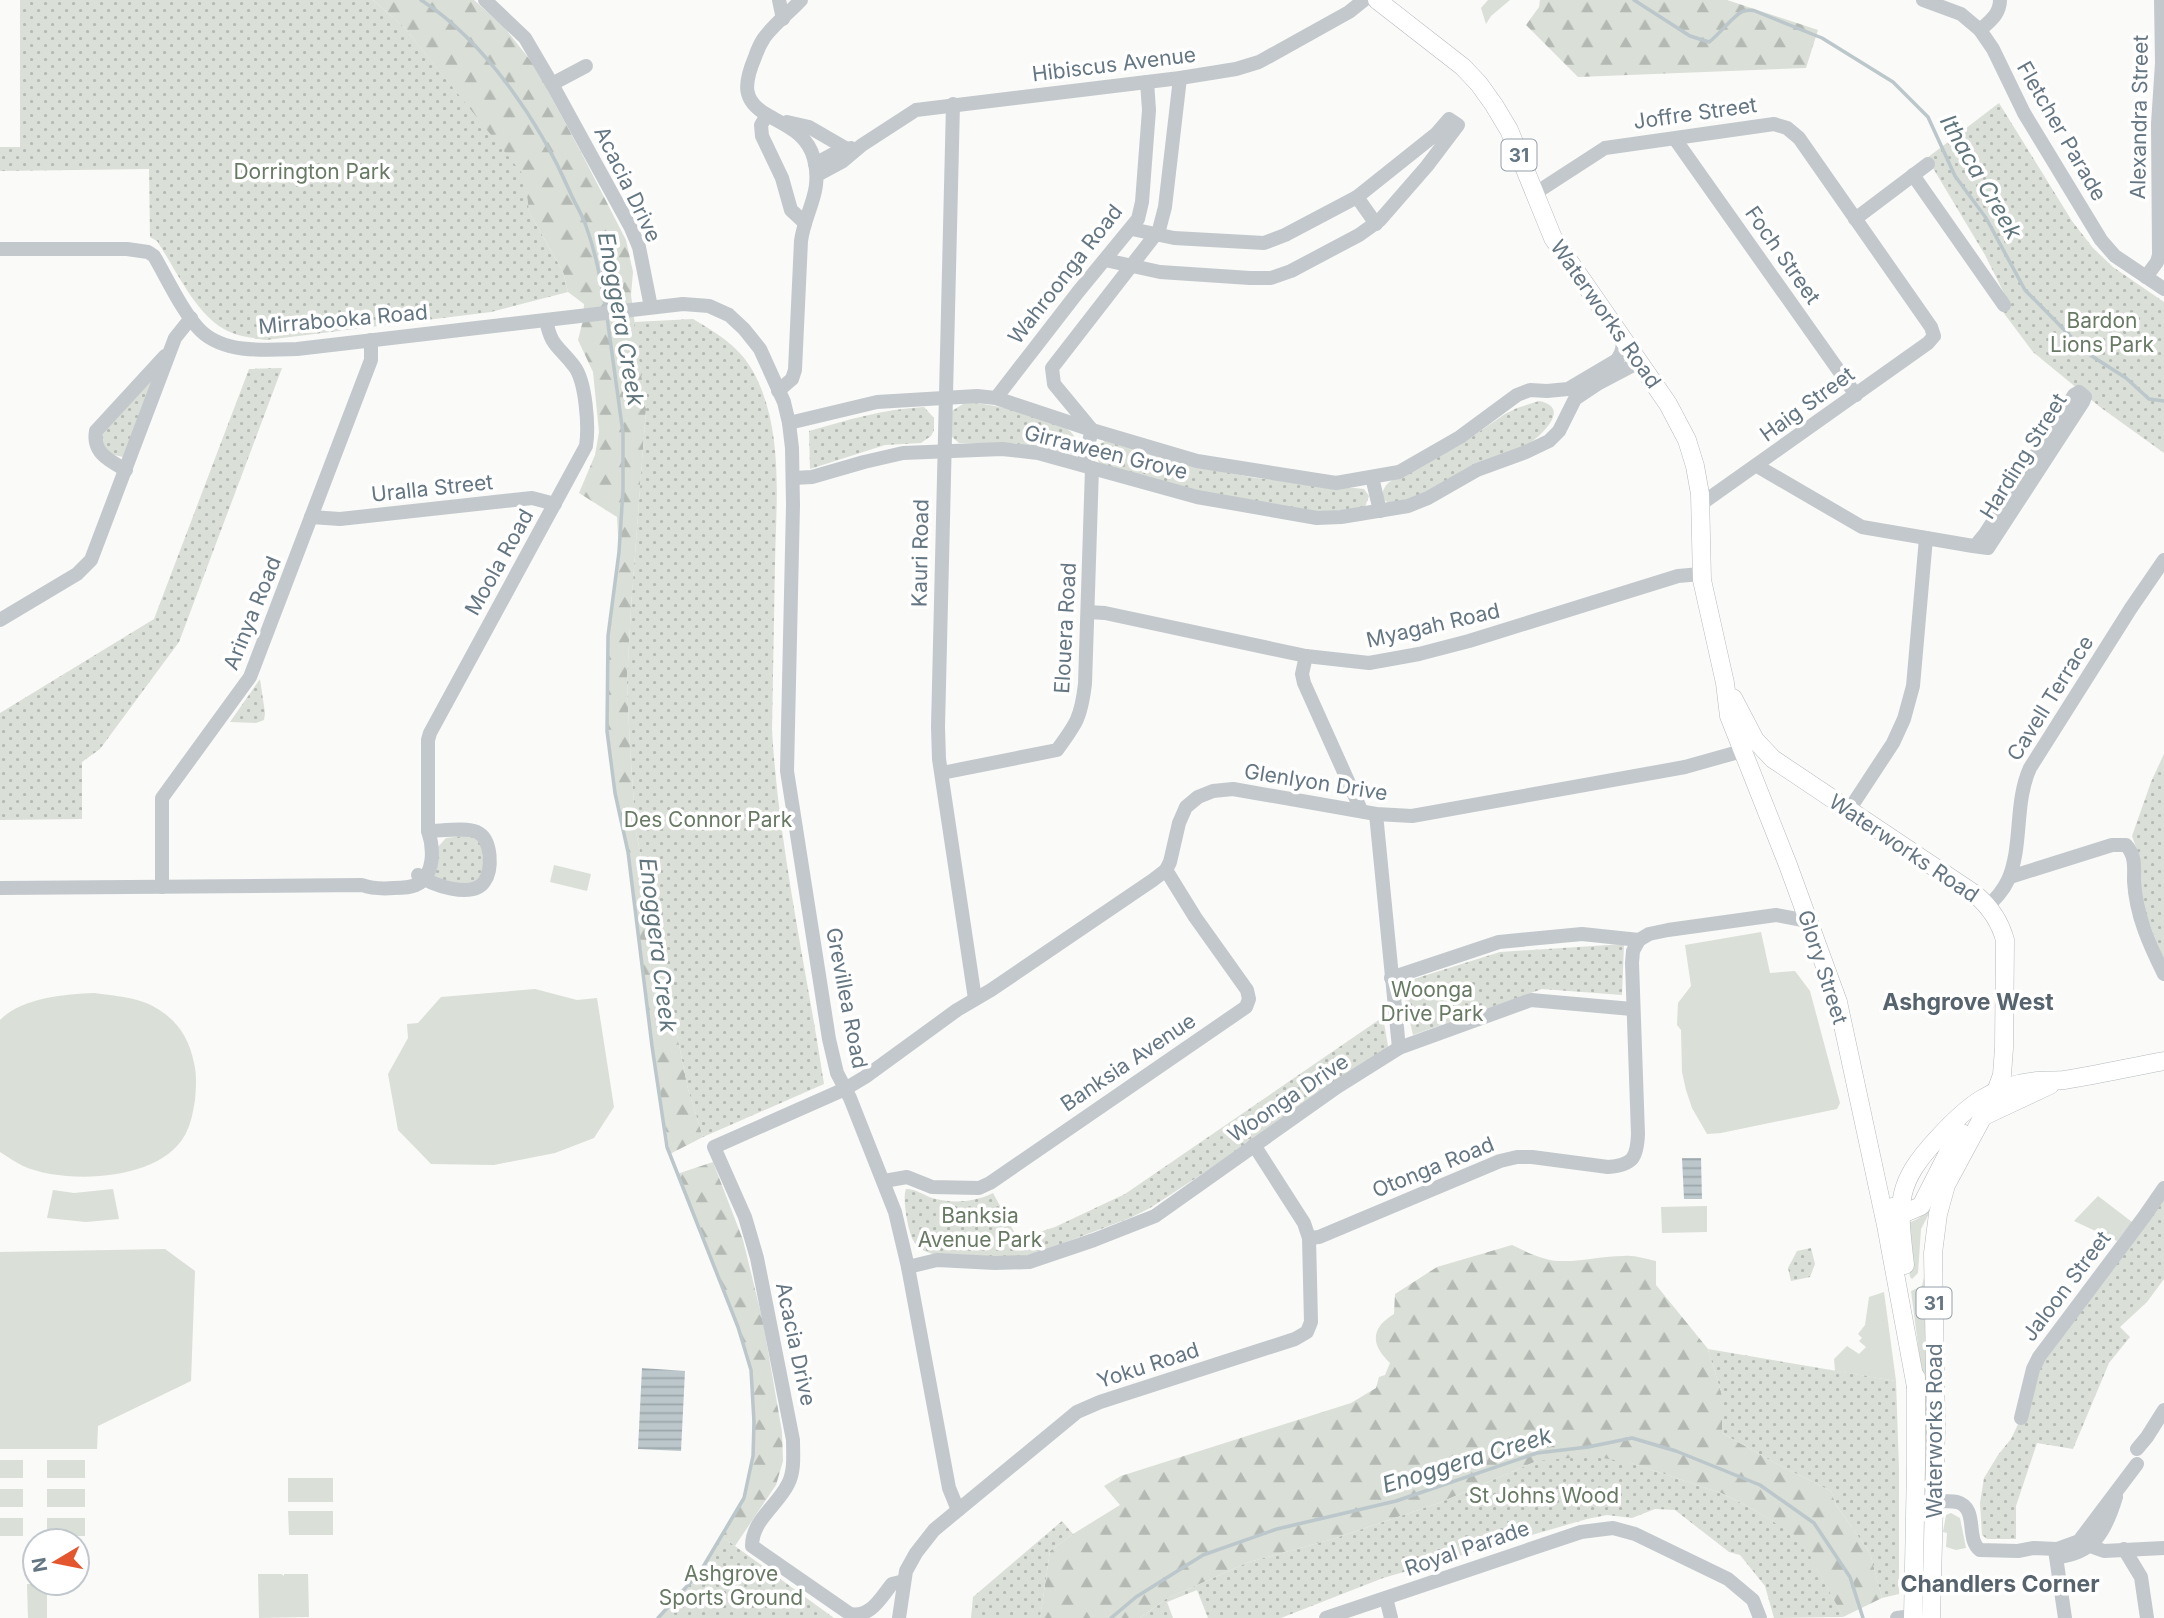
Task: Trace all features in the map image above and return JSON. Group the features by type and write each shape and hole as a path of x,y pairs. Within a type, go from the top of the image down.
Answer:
{"main road":[{"name":"Waterworks Road","path":"1377,0 1457,63 1479,84 1494,105 1508,130 1558,246 1668,404 1687,440 1697,474 1701,504 1701,574 1725,683 1745,723 1750,748 1773,759 1968,889 1988,906 2000,926 2005,944 2003,1070 1997,1090 1945,1185 1936,1222 1933,1253 1935,1501 1917,1617"},
{"name":"Glory Street","path":"1750,748 1788,865 1838,1002 1879,1190"},
{"path":"1786,768 1771,773 1766,785 1782,832 1788,865"},
{"path":"1997,1090 2032,1081 2060,1081 2164,1061"},
{"path":"1879,1190 1891,1206 1900,1212 1910,1212 1921,1206 1954,1142 1969,1126 1983,1116 2060,1081"},
{"name":"Waterworks Road","path":"1917,1617 1914,1335 1900,1212 1904,1187 1918,1159 1966,1109 1997,1090"},
{"name":"Waterworks Road","path":"1879,1190 1916,1387"},
{"path":"1916,1501 1935,1501"}],"street":[{"name":"Acacia Drive","path":"485,0 525,38 631,228 639,247 651,307"},
{"path":"779,0 783,19"},
{"path":"778,391 792,379 795,370 800,251 805,223 815,197 816,169 811,149 801,135 757,106 748,93 746,79 762,40 801,0"},
{"name":"Hibiscus Avenue","path":"816,169 840,163 862,145 916,110 1180,79 1259,62 1354,9 1364,0"},
{"name":"Fletcher Parade","path":"1923,0 1961,14 1980,30 1993,49 2024,113 2096,233 2111,252 2164,289"},
{"path":"1980,30 1996,15 2000,0"},
{"name":"Alexandra Street","path":"2146,277 2158,259 2161,0"},
{"path":"552,84 586,66"},
{"path":"1093,430 1054,384 1052,368 1156,236 1165,207 1180,79"},
{"name":"Wahroonga Road","path":"996,398 1138,219 1142,202 1149,110 1147,82"},
{"name":"Kauri Road","path":"953,104 937,727 975,999"},
{"path":"771,117 809,127 846,149"},
{"path":"771,117 761,125 762,136 780,173 792,210 805,223"},
{"path":"1105,260 1160,272 1271,278 1291,271 1376,224 1439,152 1458,125 1449,119 1443,128 1357,197 1264,243 1174,238 1132,229"},
{"name":"Joffre Street","path":"1534,194 1605,148 1774,124 1787,128 1799,138 1931,327 1934,336"},
{"name":"Foch Street","path":"1675,139 1856,395"},
{"name":"Hibiscus Avenue","path":"816,169 846,149 862,145"},
{"path":"1422,145 1431,145 1439,152"},
{"path":"1855,219 1928,164"},
{"path":"1913,175 2004,305"},
{"path":"1357,197 1376,224"},
{"name":"Alexandra Street","path":"2159,234 2164,250"},
{"name":"Mirrabooka Road","path":"0,249 148,251 154,256 202,332 219,342 242,348 297,349 651,307"},
{"path":"651,307 683,304 709,306 729,315 744,328 760,349 784,402 789,423 793,478"},
{"path":"0,620 89,563 171,350 180,330 191,318"},
{"name":"Moola Road","path":"421,878 430,866 432,845 428,831 430,733 582,456 589,431 578,372 553,344 546,320"},
{"name":"Haig Street","path":"1701,504 1856,395 1934,336"},
{"name":"Arinya Road","path":"162,887 164,792 249,680 371,360 372,340"},
{"name":"Girraween Grove","path":"793,478 812,477 863,461 903,453 1002,449 1038,453 1197,497 1317,517 1341,517 1380,511 1408,506 1429,498 1477,470 1551,439 1559,431 1575,399 1618,358 1624,341"},
{"path":"126,470 100,453 95,440 96,431 171,350"},
{"name":"Girraween Grove","path":"789,423 877,402 977,396 996,398 1197,461 1336,483 1399,472 1460,437 1527,390 1568,389 1639,362"},
{"path":"1540,390 1551,394 1559,402 1562,418 1559,431"},
{"name":"Harding Street","path":"2081,392 2084,395 2083,402 1992,545 1979,547 1976,545 2074,395 2081,392"},
{"name":"Elouera Road","path":"942,773 1057,750 1076,725 1085,684 1088,466 1093,430"},
{"path":"1757,466 1862,527 1979,547"},
{"path":"1372,477 1380,511"},
{"name":"Grevillea Road","path":"793,478 787,771 829,1039 837,1073 895,1212 908,1266 949,1488 958,1510"},
{"name":"Uralla Street","path":"312,517 340,519 532,498 555,504"},
{"path":"1849,810 1893,743 1904,719 1913,686 1926,538"},
{"name":"Cavell Terrace","path":"1988,906 2000,894 2010,877 2022,784 2030,768 2131,607 2164,560"},
{"name":"Myagah Road","path":"1088,612 1105,613 1306,656 1369,663 1419,654 1529,624 1678,576 1701,574"},
{"path":"1306,656 1302,674 1304,683 1368,812 1399,1048"},
{"name":"Glenlyon Drive","path":"1166,870 1182,814 1192,801 1206,793 1233,789 1399,816 1427,814 1700,764 1750,748"},
{"path":"0,888 362,886 382,890 414,887 421,878 439,887 463,889 480,886 485,881 488,873 488,845 482,835 472,831 428,831"},
{"path":"2010,877 2112,845 2123,844 2130,849 2134,859 2135,902 2139,917 2164,974"},
{"path":"845,1089 1166,870"},
{"name":"Banksia Avenue","path":"884,1181 907,1177 932,1187 979,1188 990,1183 1246,1007 1249,999 1247,990 1166,870"},
{"path":"1776,915 1800,897"},
{"path":"1632,1009 1633,951 1639,940 1648,934 1776,915 1808,921"},
{"path":"1391,978 1499,942 1582,934 1639,940"},
{"name":"Woonga Drive","path":"908,1266 937,1260 1029,1262 1155,1216 1337,1087 1399,1048 1531,1000 1632,1009"},
{"name":"Otonga Road","path":"1308,1238 1319,1237 1500,1161 1532,1157 1608,1167 1621,1166 1630,1161 1637,1152 1638,1134 1632,1009"},
{"name":"Acacia Drive","path":"845,1089 714,1147 745,1217 757,1258 793,1440 793,1466 788,1484 754,1530 752,1545 850,1614 857,1616 869,1614 892,1584 904,1581"},
{"name":"Yoku Road","path":"899,1618 909,1564 934,1530 1077,1412 1100,1402 1295,1339 1307,1332 1311,1322 1308,1238 1304,1223 1254,1146"},
{"name":"Jaloon Street","path":"2021,1418 2033,1369 2039,1357 2164,1188"},
{"path":"1935,1501 1958,1502 1966,1507 1977,1548 1987,1551 2018,1551 2031,1556 2055,1553 2074,1555 2108,1520 2121,1485 2164,1410"},
{"name":"Royal Parade","path":"1326,1618 1581,1532 1613,1528 1635,1534 1728,1579 1754,1600 1760,1618"},
{"path":"2093,1537 2124,1549 2164,1548"},
{"path":"2147,1618 2141,1577 2149,1548"},
{"path":"2124,1549 2141,1577"},
{"path":"2055,1553 2065,1618"},
{"path":"1386,1598 1391,1618"}],"green space":[{"name":"Dorrington Park","path":"20,0 373,0 404,27 525,177 529,212 563,272 568,292 491,312 266,340 224,329 195,301 157,241 150,237 149,169 0,171 0,147 20,147"},
{"path":"373,0 474,0 504,27 534,65 626,240 633,272 631,295 646,409 627,681 636,832 688,1089 703,1137 670,1154 652,1046 628,852 615,793 607,731 608,636 619,552 617,517 579,493 595,455 599,432 593,372 578,340 584,304 568,292 563,272 529,212 524,177 404,27"},
{"path":"1488,0 1510,0 1491,16 1486,24 1481,8"},
{"path":"1540,0 1727,0 1818,30 1806,68 1578,77 1526,25 1539,7"},
{"name":"Bardon Lions Park","path":"1999,103 2072,221 2093,248 2113,267 2164,302 2164,453 2100,407 2033,352 2000,308 2008,301 1985,255 1927,158"},
{"name":"Des Connor Park","path":"693,319 720,336 743,357 755,375 770,420 777,492 772,730 787,863 824,1084 703,1137 688,1089 636,832 627,681 646,409 634,322"},
{"path":"282,368 179,642 100,749 82,762 82,819 0,820 0,713 154,619 249,369"},
{"path":"155,375 123,457 110,454 101,441 103,432"},
{"path":"1539,401 1548,404 1554,415 1547,427 1530,443 1429,492 1395,502 1385,501 1384,488 1392,480 1473,436 1505,414"},
{"path":"966,402 1018,411 1058,424 1075,436 1078,453 1073,455 1014,443 959,443 949,431 952,411"},
{"path":"924,407 934,418 934,430 931,436 921,443 885,445 810,469 809,431 880,413"},
{"path":"1105,441 1203,468 1256,478 1364,489 1369,496 1365,507 1319,513 1197,492 1100,465 1096,446"},
{"path":"260,679 264,720 256,723 230,722"},
{"path":"2164,754 2164,960 2140,900 2138,853 2132,836"},
{"path":"469,835 481,842 484,870 475,883 456,884 433,878 438,847 446,838"},
{"path":"554,865 591,874 587,891 550,882"},
{"path":"1761,932 1770,973 1795,971 1810,991 1840,1103 1837,1109 1707,1134 1692,1108 1682,1072 1681,1030 1677,1025 1678,1003 1691,986 1685,945"},
{"name":"Woonga Drive Park","path":"1624,944 1622,995 1542,989 1413,1035 1401,983 1500,952"},
{"path":"535,989 577,1000 597,998 614,1107 594,1138 555,1153 494,1165 431,1164 398,1130 388,1074 408,1038 407,1024 418,1023 441,997"},
{"path":"94,993 149,1004 171,1019 186,1038 196,1077 192,1118 187,1131 173,1150 155,1162 111,1175 63,1176 23,1166 0,1152 0,1020 31,1002 57,996"},
{"name":"Banksia Avenue Park","path":"1383,1017 1389,1052 1150,1208 1130,1218 1021,1257 936,1255 926,1252 913,1240 906,1214 906,1189 940,1200 956,1201 993,1193 1018,1239 1055,1227 1125,1194"},
{"path":"713,1162 743,1240 763,1322 782,1432 783,1461 776,1485 735,1546 721,1536 744,1498 753,1456 751,1370 738,1327 677,1174"},
{"path":"113,1189 119,1219 86,1222 47,1218 53,1190 74,1193"},
{"path":"1936,1190 1933,1206 1921,1229 1918,1273 1912,1279 1905,1223 1921,1216"},
{"path":"2164,1194 2164,1279 2147,1302 2120,1327 2130,1337 2109,1363 2073,1449 2037,1443 2016,1506 2016,1539 1987,1539 1982,1535 1980,1503 1984,1478 2011,1439 2037,1372"},
{"path":"2098,1196 2132,1222 2117,1241 2074,1221"},
{"path":"1707,1206 1707,1232 1662,1233 1661,1207"},
{"path":"1512,1245 1559,1261 1628,1256 1656,1261 1656,1285 1708,1349 1722,1395 1722,1433 1831,1491 1836,1505 1870,1553 1882,1598 1843,1617 1801,1540 1753,1509 1721,1493 1631,1463 1537,1461 1439,1503 1333,1539 1249,1562 1166,1599 1140,1618 1040,1618 1050,1551 1120,1505 1104,1486 1121,1476 1351,1403 1376,1388 1379,1377 1385,1375 1390,1363 1379,1349 1376,1337 1381,1325 1394,1314 1395,1294 1437,1267"},
{"path":"1811,1248 1815,1264 1810,1277 1791,1281 1788,1268 1797,1251"},
{"path":"165,1249 195,1271 191,1381 98,1426 97,1449 0,1449 0,1252"},
{"path":"1925,1273 1931,1412 1926,1488 1925,1399 1911,1291 1922,1286"},
{"path":"1884,1292 1896,1381 1835,1371 1834,1359 1847,1346 1859,1354 1866,1347 1859,1341 1862,1338 1858,1334 1865,1325 1869,1297"},
{"path":"1708,1349 1896,1381 1899,1594 1882,1598 1870,1553 1836,1505 1831,1491 1722,1433 1722,1395"},
{"name":"St Johns Wood","path":"1592,1456 1631,1463 1721,1493 1801,1539 1843,1617 1774,1618 1765,1586 1740,1555 1729,1552 1675,1510 1655,1509 1632,1518 1607,1515 1587,1519 1383,1578 1281,1618 1208,1618 1197,1590 1167,1602 1173,1618 1140,1618 1166,1599 1249,1562 1333,1539 1439,1503 1537,1461"},
{"path":"0,1460 23,1460 23,1478 0,1478"},
{"path":"47,1460 85,1460 85,1478 47,1478"},
{"path":"288,1478 333,1478 333,1502 288,1502"},
{"path":"0,1489 23,1489 23,1507 0,1507"},
{"path":"47,1489 85,1489 85,1507 47,1507"},
{"path":"288,1511 333,1511 333,1535 289,1535"},
{"path":"1951,1513 1960,1518 1966,1548 1956,1550 1946,1547 1947,1533 1943,1532 1946,1515"},
{"path":"0,1518 23,1518 21,1536 0,1536"},
{"path":"47,1518 85,1518 85,1527 47,1527"},
{"path":"1062,1521 1073,1534 1050,1551 1040,1618 971,1618 973,1597"},
{"name":"Ashgrove Sports Ground","path":"721,1536 834,1618 658,1618 700,1572"},
{"path":"258,1574 308,1574 309,1617 259,1618"},
{"path":"27,1597 47,1597 47,1618 28,1618"}],"shaded area":[{"path":"1682,1158 1701,1158 1702,1199 1684,1199"},
{"path":"642,1368 685,1371 681,1451 638,1449"}],"waterway":[{"name":"Enoggera Creek","path":"421,0 445,17 467,38 527,112 583,217 606,310"},
{"name":"Ithaca Creek","path":"1634,0 1690,36 1709,42 1740,13 1746,10 1754,11 1822,38 1893,82 1928,117 1955,176 1986,218 2025,290 2087,353 2126,378 2149,399 2164,401"},
{"name":"Enoggera Creek","path":"607,317 623,433 619,552 608,636 607,731 615,793 628,852 667,1147 738,1327 751,1370 754,1422 753,1456 744,1498 700,1572 658,1618"},
{"name":"Enoggera Creek","path":"1111,1618 1136,1597 1203,1555 1277,1529 1396,1501 1537,1453 1632,1438 1676,1451 1760,1485 1814,1523 1850,1577 1863,1618"}],"district":[{"name":"Ashgrove West","path":"1968,1002"},
{"name":"Chandlers Corner","path":"2000,1584"}]}
